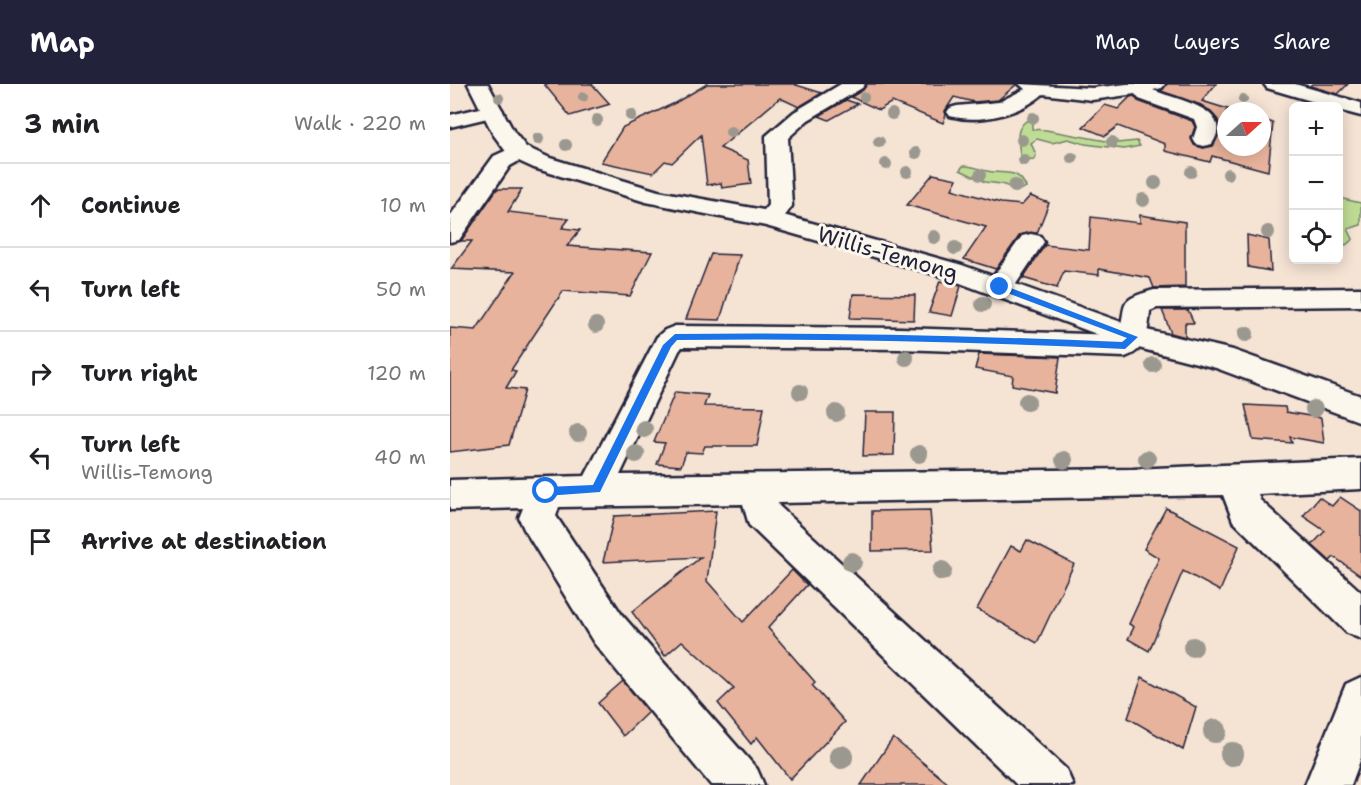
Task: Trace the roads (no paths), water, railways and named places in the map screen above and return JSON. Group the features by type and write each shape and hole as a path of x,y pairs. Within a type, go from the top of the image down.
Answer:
{"street":[{"name":"Willis-Temong","path":"478,84 504,134 518,152 542,164 654,197 768,219 953,271 1133,337 1222,358 1361,409"},
{"path":"768,219 780,206 777,136 801,116 855,84"},
{"path":"1274,84 1361,110"},
{"path":"957,112 1008,108 1028,99 1034,86 1077,94 1118,93 1147,86 1146,95 1201,115 1207,121 1209,129 1204,139"},
{"path":"450,120 493,111"},
{"path":"450,234 502,161 518,152"},
{"path":"1000,287 1031,242"},
{"path":"596,489 667,345 675,337 799,335 956,338 1125,346 1133,337 1137,306 1154,299 1361,297"},
{"path":"450,495 596,489 1236,482 1361,474"},
{"path":"1236,482 1246,510 1361,619"},
{"path":"758,487 762,514 1050,785"},
{"path":"546,491 537,519 586,598 608,629 741,785"},
{"path":"1328,785 1361,699"}]}
